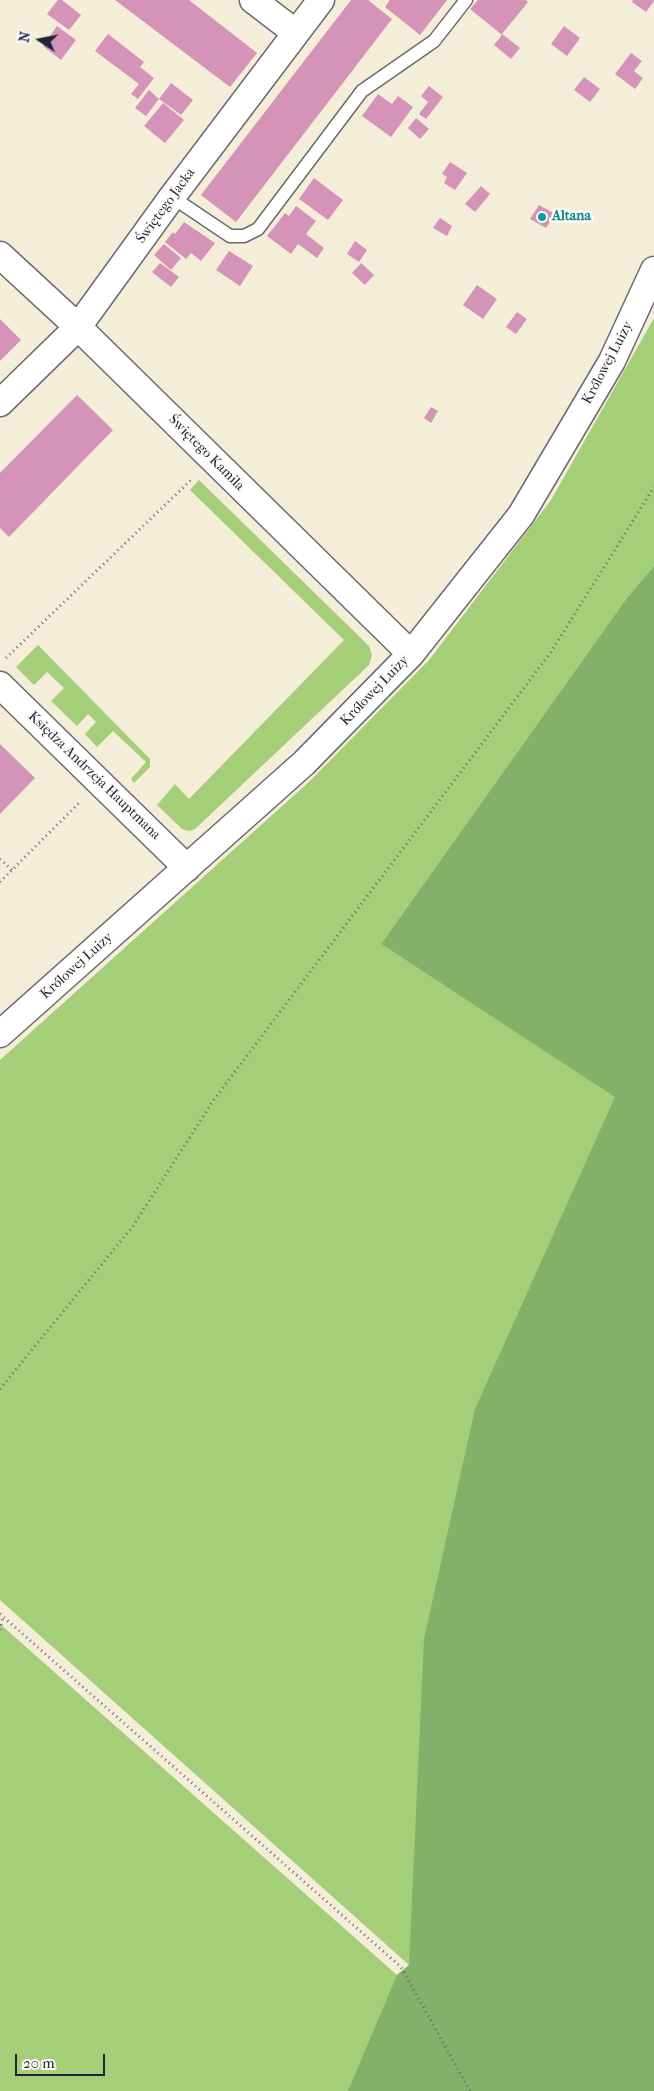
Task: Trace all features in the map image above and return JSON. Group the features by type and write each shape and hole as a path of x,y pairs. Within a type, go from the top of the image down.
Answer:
{"street":[{"path":"253,0 296,33"},
{"name":"Świętego Jacka","path":"0,403 78,327 172,197 321,0"},
{"name":"Świętego Kamila","path":"0,255 78,327 411,654"},
{"name":"Królowej Luizy","path":"0,1034 304,763 411,654 521,515 612,361 654,270"},
{"name":"Księdza Andrzeja Hauptmana","path":"0,685 187,868"}],"lane":[{"path":"172,197 230,236 244,236 258,229 362,91 434,41 466,0"}],"path":[{"path":"0,664 213,459"},
{"path":"0,1389 133,1226 212,1101 551,652 654,488"},
{"path":"0,882 100,781"},
{"path":"0,859 12,870"},
{"path":"0,1630 2,1615"},
{"path":"2,1615 401,1967 470,2091"}],"green space":[{"path":"654,318 654,566 626,599 381,944 615,1096 654,2091 0,2091 0,1624 397,1975 409,1965 0,1600 0,1060 310,781 429,660 551,500"},
{"path":"199,480 369,646 372,655 369,665 195,829 189,831 182,829 157,805 175,784 189,799 344,640 190,490"},
{"path":"654,566 654,2091 348,2091 397,1975 409,1965 424,1639 475,1409 615,1097 381,944 626,599"},
{"path":"38,645 150,759 150,767 134,783 131,779 146,762 113,731 97,747 85,734 96,722 88,714 77,726 51,701 64,688 47,672 34,685 16,667"}],"building":[{"path":"58,0 62,0 81,15 69,30 47,14"},
{"path":"115,0 189,0 257,53 230,87"},
{"path":"351,0 368,0 392,19 236,222 201,195"},
{"path":"390,0 447,0 420,35 385,7"},
{"path":"478,0 526,0 528,2 502,34 520,48 511,59 494,45 502,35 470,9"},
{"path":"633,0 654,1 646,12 632,2"},
{"path":"57,26 76,40 61,60 43,46"},
{"path":"564,26 580,38 567,56 551,44"},
{"path":"108,34 144,62 140,67 154,78 138,99 131,94 139,84 95,51"},
{"path":"631,53 642,61 634,71 643,78 635,89 615,74"},
{"path":"584,77 600,89 590,102 574,90"},
{"path":"171,83 193,100 181,115 159,99"},
{"path":"429,86 443,97 426,119 419,114 428,102 421,96"},
{"path":"149,90 159,99 146,116 135,108"},
{"path":"378,94 392,104 398,96 413,107 391,137 362,116"},
{"path":"163,103 184,120 165,143 144,126"},
{"path":"416,118 429,129 420,139 408,128"},
{"path":"450,162 467,173 455,190 444,183 447,177 442,174"},
{"path":"314,178 343,200 328,220 299,199"},
{"path":"481,186 490,194 475,212 465,204"},
{"name":"Altana","path":"539,205 555,214 546,228 530,219"},
{"path":"296,206 316,221 306,234 324,248 317,258 298,244 291,254 267,236 285,213 289,216"},
{"path":"440,218 452,226 447,236 433,228"},
{"path":"184,222 215,243 201,261 191,253 186,259 165,242 173,232 175,234"},
{"path":"355,241 367,250 359,262 347,254"},
{"path":"164,244 181,258 171,270 154,255"},
{"path":"229,251 253,266 240,286 216,270"},
{"path":"160,263 179,277 171,287 152,272"},
{"path":"361,263 374,275 365,285 352,273"},
{"path":"477,285 497,299 483,319 463,305"},
{"path":"517,312 527,319 516,334 506,327"},
{"path":"0,319 21,340 0,361"},
{"path":"77,395 113,430 9,537 0,528 0,473"},
{"path":"431,407 438,411 431,423 424,418"},
{"path":"0,744 35,778 0,814"}],"place":[{"name":"Altana","path":"542,217"}]}
